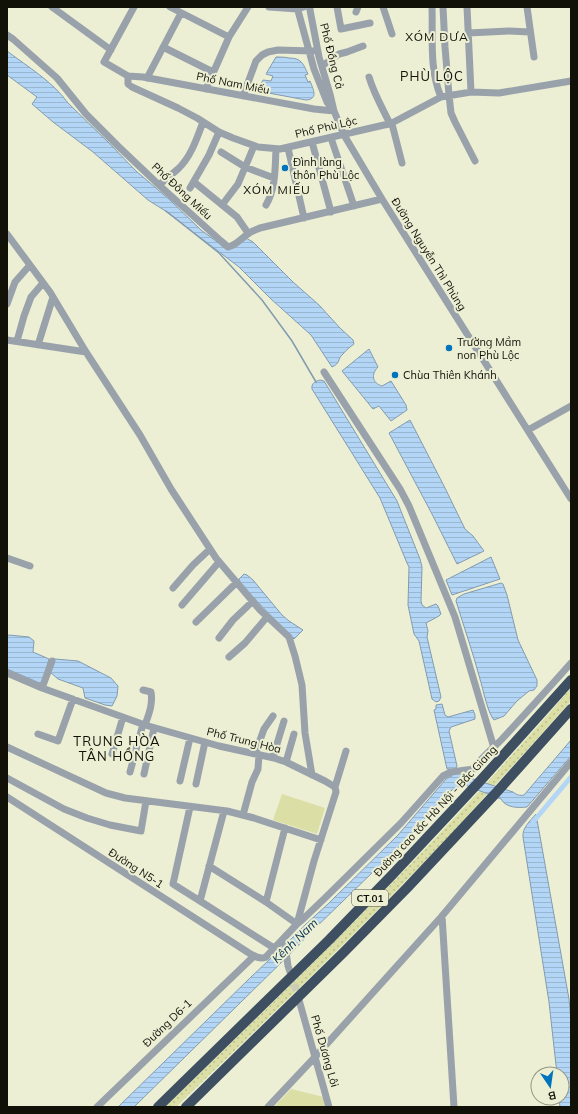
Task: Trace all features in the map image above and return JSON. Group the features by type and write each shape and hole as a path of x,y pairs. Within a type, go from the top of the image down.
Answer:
{"highway":[{"name":"Đường cao tốc Hà Nội - Bắc Giang","path":"158,1107 329,940 388,880 571,680"},
{"name":"CT.01","path":"186,1107 344,953 407,888 496,793 571,709"}],"street":[{"path":"52,7 111,50 134,7"},
{"path":"170,7 229,37"},
{"path":"206,89 229,37 248,7"},
{"path":"269,7 299,8"},
{"name":"Phố Đồng Cả","path":"310,7 318,51 334,111"},
{"path":"337,7 341,29 370,23"},
{"path":"383,7 392,34"},
{"path":"432,7 433,64 437,86 445,96 454,122 475,161"},
{"path":"443,7 445,96"},
{"path":"467,7 471,92"},
{"path":"527,7 534,57"},
{"name":"Đường Nguyễn Thì Phùng","path":"299,8 314,69 327,102 334,111 344,135 382,199 571,499"},
{"path":"147,78 181,12"},
{"path":"468,33 509,31 530,32"},
{"name":"Phố Đông Miếu","path":"7,35 57,78 86,114 159,185 227,246 230,247 234,245 248,233 269,226 382,199"},
{"path":"322,66 339,54 363,46"},
{"path":"163,47 213,72"},
{"name":"Phố Phù Lộc","path":"111,50 104,62 128,76 128,84 132,88 178,108 219,132 233,138 254,146 276,149 288,148 391,124 445,96 471,92 499,93 571,80"},
{"path":"243,96 256,61 262,55 278,50 309,52 318,51"},
{"name":"Phố Nam Miếu","path":"128,76 147,78 314,109 334,111"},
{"path":"369,77 375,95 383,107 391,124 402,163"},
{"path":"159,185 183,163 195,142 203,122"},
{"path":"219,132 209,156 192,185 237,217 248,233"},
{"path":"331,138 354,206"},
{"path":"312,142 331,212"},
{"path":"222,205 238,184 254,146"},
{"path":"288,148 304,218"},
{"path":"266,205 271,197 273,189 276,149"},
{"path":"221,152 245,168 274,178"},
{"path":"7,234 53,297 86,352 140,435 171,489 219,562 267,617 289,637 302,685 305,733 312,775"},
{"path":"7,304 16,282 30,265"},
{"path":"17,341 31,297 43,282"},
{"path":"38,345 53,297"},
{"path":"7,340 86,352"},
{"path":"324,372 400,489 409,506 455,617 494,748"},
{"path":"528,430 571,406"},
{"path":"173,588 193,565 210,549"},
{"path":"7,558 30,566"},
{"path":"182,605 219,562"},
{"path":"196,622 237,582"},
{"path":"219,638 233,620 253,601"},
{"path":"229,657 245,643 267,617"},
{"path":"42,688 51,663"},
{"path":"254,956 264,958 401,823 443,776 451,772 473,769 477,762 494,748 571,663"},
{"name":"Phố Trung Hòa","path":"7,673 73,700 144,725 286,762 335,787"},
{"path":"130,772 152,702 151,692 143,690"},
{"path":"38,734 58,741 73,700"},
{"path":"243,815 252,782 258,769 258,754 264,729 273,716"},
{"path":"112,754 123,717"},
{"path":"273,758 284,721"},
{"path":"144,774 154,728"},
{"path":"286,762 294,734"},
{"path":"180,781 190,738"},
{"path":"196,784 205,742"},
{"path":"7,747 106,793 125,798 190,806 243,815 321,840"},
{"path":"297,924 314,861 336,792 335,787 346,751"},
{"path":"268,1107 442,916 571,762"},
{"path":"7,778 64,809 110,825 141,831 146,801"},
{"name":"Đường N5-1","path":"7,797 254,956"},
{"path":"190,806 173,884 274,948"},
{"path":"200,900 224,811"},
{"path":"266,902 285,828"},
{"path":"209,866 266,902 297,924"},
{"path":"442,916 454,1107"},
{"path":"284,938 289,969"},
{"name":"Đường D6-1","path":"97,1107 254,956"},
{"name":"Phố Dương Lôi","path":"299,1000 329,1107"}],"green space":[{"path":"571,688 571,701 394,893 302,986 176,1107 165,1107 313,963 388,887 494,775"},
{"path":"282,794 325,808 317,834 273,820"},
{"path":"291,1089 324,1097 327,1107 274,1107"}],"water":[{"path":"7,51 55,88 136,171 170,200 201,230 223,247 246,238 253,242 353,340 354,344 341,356 337,364 332,367 311,335 271,299 239,267 164,210 148,200 93,152 32,104 37,97 7,75"},
{"path":"276,57 293,58 302,62 308,74 305,75 308,82 310,81 314,93 313,98 306,100 263,92 261,90 260,86 263,80 271,81 273,76 266,74"},
{"path":"369,349 378,367 374,372 374,381 382,386 391,381 406,405 407,410 391,421 379,406 373,409 342,371"},
{"path":"320,380 324,381 397,501 422,567 422,605 426,608 436,604 441,614 426,623 428,631 427,637 441,697 439,701 436,702 432,699 419,641 414,634 408,605 409,567 380,498 312,389 313,384"},
{"path":"410,420 465,529 473,536 484,551 457,564 389,433"},
{"path":"491,557 500,579 452,595 446,580"},
{"path":"244,574 253,580 282,615 303,630 294,639 239,583 239,579"},
{"path":"501,583 503,584 507,595 518,640 537,680 537,686 534,690 529,691 517,701 504,716 494,720 488,707 456,601 457,598 464,594"},
{"path":"7,636 29,637 34,641 33,652 49,659 42,684 7,669"},
{"path":"53,658 78,661 111,678 118,686 117,696 112,706 85,698 83,688 58,679 50,672"},
{"name":"Kênh Nam","path":"442,704 445,715 448,717 473,710 475,715 475,719 451,727 449,731 457,766 456,768 460,774 518,795 524,795 571,740 571,756 527,807 509,806 501,799 465,785 455,788 444,796 408,838 134,1107 118,1107 398,835 446,779 452,776 450,769 447,769 434,710 436,709 436,705"},
{"path":"536,814 569,999 571,1021 571,1107 560,1107 570,1106 570,1066 556,1066 549,1002 523,837 525,828"}],"waterway":[{"path":"166,211 219,253 262,300 292,341 316,382"},
{"path":"533,822 571,777"}],"tunnel":[{"path":"291,974 299,1000"}],"place":[{"name":"Đình làng thôn Phù Lộc","path":"285,168"},
{"name":"Trường Mầm non Phù Lộc","path":"449,348"},
{"name":"Chùa Thiên Khánh","path":"395,375"}],"district":[{"name":"XÓM DƯA","path":"437,37"},
{"name":"PHÙ LỘC","path":"432,76"},
{"name":"XÓM MIẾU","path":"277,190"},
{"name":"TRUNG HÒA TÂN HỒNG","path":"117,748"}]}
